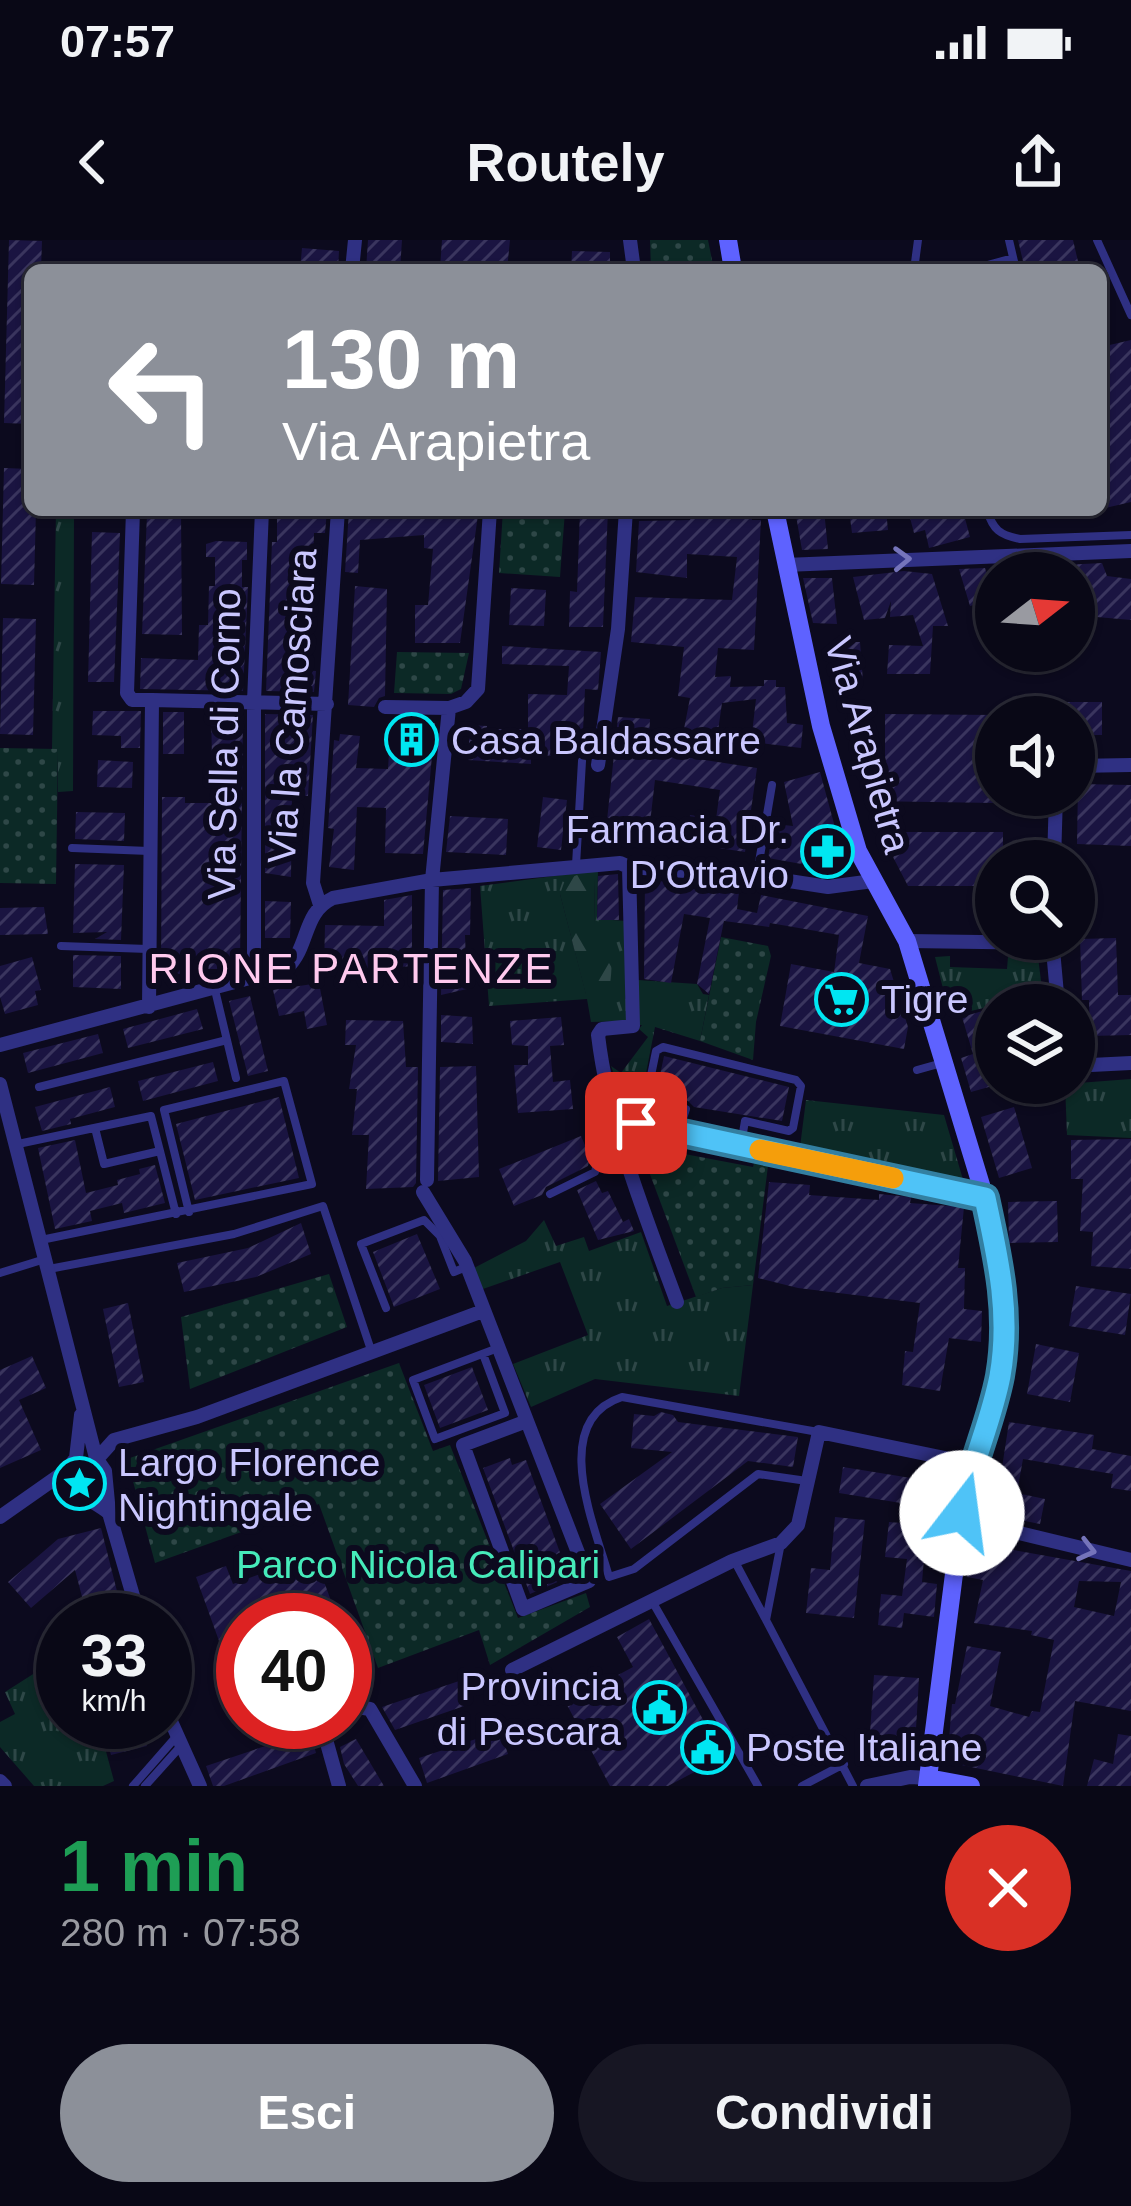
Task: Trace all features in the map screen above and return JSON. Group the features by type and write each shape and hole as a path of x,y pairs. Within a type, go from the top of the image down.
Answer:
{"street":[{"path":"133,516 127,693 132,700 327,704"},
{"name":"Via Sella di Corno","path":"254,980 254,701 262,516"},
{"name":"Via la Camosciara","path":"320,904 313,883 338,516"},
{"path":"385,707 449,707 466,702 478,689 490,516"},
{"path":"590,763 619,628 626,516"},
{"name":"Via Arapietra","path":"776,516 821,726 858,850 908,941 985,1198 1003,1281 1006,1318 999,1378 961,1519 927,1782"},
{"path":"785,565 1131,551"},
{"path":"149,1007 152,700"},
{"path":"449,707 432,880 425,1186 468,1267 490,1351 527,1421 589,1581 524,1609 463,1445 527,1421"},
{"path":"1095,766 1131,765"},
{"path":"0,1045 287,968 300,956 311,915 334,898 432,880 620,863 756,875 828,887 873,881"},
{"path":"629,867 632,1026 597,1027 602,1073 609,1115 677,1302"},
{"path":"908,941 975,941"},
{"path":"1095,1065 1131,1063"},
{"path":"0,1084 81,1410 103,1453 109,1513 132,1593"},
{"path":"609,1115 985,1198"},
{"path":"622,1144 636,1123"},
{"path":"0,1517 29,1500 71,1464 483,1311"},
{"path":"81,1410 67,1482 109,1513"},
{"path":"512,1670 734,1560 782,1544 798,1525 819,1432 974,1464"},
{"path":"29,1500 104,1485"},
{"path":"961,1519 1131,1560"},
{"path":"372,1712 415,1786"},
{"path":"183,1749 200,1786"},
{"path":"328,1749 339,1786"},
{"path":"867,1786 910,1777 971,1786"}],"lane":[{"path":"1009,240 1014,264"},
{"path":"1097,240 1131,315"},
{"path":"993,264 1013,259"},
{"path":"989,516 992,527 1003,536 1020,539 1131,536"},
{"path":"576,865 590,763"},
{"path":"756,875 772,785"},
{"path":"72,848 150,851"},
{"path":"61,946 149,949"},
{"path":"215,990 236,1078"},
{"path":"38,1088 227,1040"},
{"path":"679,1132 686,1109 646,1100 656,1051 663,1047 796,1080 801,1086 793,1128 745,1121 741,1146"},
{"path":"917,1070 944,1062"},
{"path":"41,1240 189,1212 312,1184 284,1082 164,1110 189,1212"},
{"path":"550,1194 595,1172 609,1115"},
{"path":"16,1144 151,1116 176,1214"},
{"path":"95,1128 104,1164 160,1151"},
{"path":"0,1273 234,1234 323,1207 371,1352"},
{"path":"386,1308 361,1244 424,1220 440,1236 454,1272 468,1267"},
{"path":"490,1351 505,1413 435,1439 412,1380 490,1351"},
{"path":"808,1481 758,1474 634,1569 609,1577 578,1470 586,1433 599,1408 622,1397 819,1432"},
{"path":"766,1620 782,1544"},
{"path":"734,1560 854,1786"},
{"path":"651,1599 758,1786"},
{"path":"133,1786 171,1749"},
{"path":"145,1786 173,1749"},
{"path":"802,1786 844,1764"}],"green space":[{"path":"650,240 708,240 713,264 651,264"},
{"path":"56,516 74,516 73,791 58,792 58,750 52,749"},
{"path":"503,516 565,516 560,577 499,573"},
{"path":"397,652 469,653 461,689 451,694 394,693"},
{"path":"0,748 58,749 56,884 0,883"},
{"path":"598,870 597,919 627,921 629,1021 591,1022 587,999 489,1006 480,886","holes":["594,878 595,925 586,994 560,894"]},
{"path":"582,873 594,877 595,925 607,941 611,959 608,999 598,1004 586,995 560,894 565,880"},
{"path":"721,937 768,946 771,956 753,1060 700,1041"},
{"path":"950,956 950,967 1007,969 1008,960 1038,960 1041,984 975,984 975,1010 950,1016 935,957"},
{"path":"638,980 697,984 709,995 700,1041 655,1027 640,1104 622,1096 611,1066 621,1073 648,1037 639,1029 642,1025 636,1025"},
{"path":"1131,1079 1131,1138 1067,1135 1066,1104 1095,1104 1095,1082"},
{"path":"806,1100 944,1115 964,1183 800,1147"},
{"path":"637,1132 655,1135 653,1148 753,1167 756,1155 769,1158 753,1285 696,1297 645,1161 635,1163 629,1146"},
{"path":"544,1220 556,1246 584,1237 589,1251 641,1232 667,1306 722,1288 753,1285 739,1396 595,1379 531,1407 513,1364 588,1335 560,1262 480,1290 472,1269 526,1241"},
{"path":"329,1274 347,1327 190,1389 181,1317"},
{"name":"Parco Nicola Calipari","path":"399,1363 433,1451 450,1445 518,1618 586,1593 590,1607 490,1665 479,1630 378,1668 372,1651 372,1593 351,1593 319,1504 155,1563 127,1459"},
{"path":"36,1672 36,1749 105,1749 114,1781 103,1786 34,1786 0,1747 0,1722 15,1714 5,1692"}],"building":[{"path":"9,240 42,241 41,264 24,264 24,424 4,423"},
{"path":"368,240 402,240 400,264 366,264"},
{"path":"442,240 510,240 508,264 440,264"},
{"path":"1018,240 1073,240 1079,264 1024,264"},
{"path":"302,248 339,251 338,264 301,264"},
{"path":"572,251 610,252 610,264 571,264"},
{"path":"1131,340 1131,502 1107,508 1107,346"},
{"path":"4,468 24,469 24,516 36,516 34,585 1,584"},
{"path":"147,516 181,516 182,635 142,634"},
{"path":"277,516 326,516 325,533 314,533 313,569 299,569 301,670 316,671 314,692 266,691 272,542 277,542"},
{"path":"349,516 478,516 460,643 415,643 415,605 428,605 433,549 424,548 424,535 360,540 358,573 345,572"},
{"path":"580,516 608,516 603,627 569,627 570,591 577,592"},
{"path":"690,516 752,516 761,520 754,650 718,648 715,677 731,676 730,687 764,686 764,680 776,680 776,687 785,687 787,723 803,725 801,748 751,742 756,699 722,703 717,738 683,734 690,698 678,696 684,647 631,642 635,597 732,600 737,557 687,554 687,578 636,572 639,521 690,520"},
{"path":"796,516 825,516 828,549 802,550"},
{"path":"850,516 887,516 888,530 852,533"},
{"path":"910,516 964,516 970,537 929,548 925,530 914,533"},
{"path":"92,532 120,533 114,682 88,682"},
{"path":"247,542 247,560 242,560 242,587 248,587 243,691 140,689 141,658 198,660 199,625 208,625 209,586 215,586 215,557 206,557 206,544"},
{"path":"1095,563 1102,563 1107,576 1131,579 1131,620 1095,617"},
{"path":"975,568 975,605 970,606 959,569"},
{"path":"904,571 932,574 948,626 933,626 930,674 887,674 889,645 923,646 913,615 890,617 891,601 885,618 864,620 853,577"},
{"path":"803,578 832,578 837,624 813,623"},
{"path":"355,586 387,589 385,696 374,707 348,705"},
{"path":"511,588 546,590 544,626 509,625"},
{"path":"3,618 36,619 33,735 0,734"},
{"path":"860,642 863,682 830,681 832,662 827,648"},
{"path":"502,646 601,652 598,690 585,689 582,753 575,757 531,755 531,764 468,760 470,725 528,729 528,694 567,695 569,666 502,664"},
{"path":"1095,702 1102,702 1102,735 1095,735"},
{"path":"93,711 141,711 140,748 121,748 121,736 92,735"},
{"path":"163,712 184,712 184,754 163,754"},
{"path":"211,713 243,713 240,964 161,973 162,797 213,803"},
{"path":"265,714 313,715 308,796 292,796 291,877 265,873"},
{"path":"885,714 975,715 975,803 867,801 868,772 885,773"},
{"path":"618,717 650,719 649,739 673,743 672,755 757,768 745,852 686,843 690,815 716,819 720,790 655,780 650,823 623,823 623,841 605,839"},
{"path":"391,720 435,723 423,854 385,853 386,808 357,807 354,870 329,867 334,740 339,741 340,734 360,736 356,768 388,769"},
{"path":"98,760 133,762 132,788 97,787"},
{"path":"820,772 839,842 824,868 768,858 774,824 793,826 784,782"},
{"path":"1095,784 1131,785 1131,846 1077,840 1077,816 1095,816"},
{"path":"543,797 567,800 561,850 537,847"},
{"path":"76,812 125,813 124,841 75,839"},
{"path":"450,816 508,819 506,855 446,852"},
{"path":"880,832 1003,832 1003,840 975,840 975,886 908,886"},
{"path":"75,864 124,865 121,940 95,939 107,932 73,933"},
{"path":"618,874 619,920 597,920 598,876"},
{"path":"645,879 739,892 737,909 757,913 761,895 868,916 859,963 890,969 908,1027 904,1049 780,1026 791,964 834,972 839,935 724,921 709,994 697,984 710,918 684,914 671,983 644,979"},
{"path":"471,888 470,935 465,935 467,989 441,995 443,890"},
{"path":"412,895 412,952 420,952 419,966 324,970 325,925 384,926 384,900"},
{"path":"265,901 291,902 290,938 265,938"},
{"path":"44,907 48,934 0,935 0,908"},
{"path":"1116,938 1118,995 1131,995 1131,1035 1095,1036 1095,984 1081,984 1081,960 1095,960 1095,939"},
{"path":"73,955 121,956 121,989 73,987"},
{"path":"32,957 41,990 35,991 38,1005 5,1014 0,966"},
{"path":"319,983 327,1025 307,1029 304,1011 279,1016 273,990"},
{"path":"250,996 268,1071 248,1076 229,1001"},
{"path":"197,1009 203,1029 128,1048 123,1029"},
{"path":"975,1013 975,1091 971,1092 961,1058 973,1054 962,1017"},
{"path":"441,1015 472,1017 473,1044 441,1042"},
{"path":"561,1017 564,1045 550,1046 553,1082 570,1080 573,1109 518,1113 514,1065 528,1065 528,1046 512,1045 510,1021"},
{"path":"346,1020 403,1021 406,1067 418,1067 413,1187 366,1189 369,1135 352,1135 357,1089 349,1089 356,1045 345,1045"},
{"path":"98,1034 103,1053 28,1073 23,1053"},
{"path":"664,1056 789,1087 782,1121 694,1107 688,1101 656,1094"},
{"path":"213,1062 218,1081 143,1101 138,1081"},
{"path":"476,1066 479,1177 438,1181 440,1067"},
{"path":"110,1087 115,1107 42,1131 35,1107"},
{"path":"279,1097 299,1178 195,1200 176,1124"},
{"path":"1014,1107 1032,1168 999,1178 981,1117"},
{"path":"581,1136 590,1157 588,1166 546,1187 542,1195 514,1206 499,1169"},
{"path":"1131,1139 1131,1269 1091,1266 1093,1232 1080,1231 1083,1179 1071,1179 1071,1140"},
{"path":"75,1140 86,1193 118,1185 117,1180 155,1165 165,1203 124,1213 122,1203 90,1211 92,1221 55,1229 38,1148"},
{"path":"596,1181 634,1231 598,1240 577,1190"},
{"path":"769,1182 810,1185 809,1195 879,1200 879,1194 911,1197 910,1203 964,1207 958,1268 965,1268 964,1309 982,1311 981,1342 949,1338 940,1391 902,1385 905,1351 913,1352 920,1303 798,1288 758,1278"},
{"path":"1057,1201 1058,1242 1009,1243 1008,1202"},
{"path":"301,1223 311,1254 256,1277 184,1292 177,1263 248,1248"},
{"path":"417,1234 440,1289 394,1307 373,1252"},
{"path":"1076,1286 1131,1294 1125,1335 1069,1326"},
{"path":"128,1303 144,1382 119,1387 103,1309"},
{"path":"1036,1344 1079,1353 1070,1402 1027,1394"},
{"path":"32,1356 46,1388 19,1400 41,1450 0,1468 0,1370"},
{"path":"472,1367 488,1410 440,1428 424,1385"},
{"path":"661,1412 678,1422 798,1437 793,1467 748,1461 631,1549 600,1504 672,1452 631,1448 634,1414"},
{"path":"1009,1422 1094,1435 1092,1449 1131,1456 1131,1491 1111,1488 1113,1474 1023,1459 1017,1493 1045,1499 1040,1524 983,1513 990,1476 1001,1474"},
{"path":"510,1458 512,1465 526,1460 569,1577 530,1594 483,1468"},
{"path":"843,1467 911,1478 907,1504 839,1493"},
{"path":"835,1517 865,1520 854,1618 806,1613 811,1568 830,1570"},
{"path":"889,1522 927,1525 922,1582 937,1584 934,1617 904,1613 902,1628 878,1625 881,1594 902,1596 907,1559 885,1557"},
{"path":"101,1528 117,1593 81,1593 75,1570 48,1593 36,1593 31,1608 8,1582 58,1539"},
{"path":"973,1533 998,1540 997,1547 1131,1571 1131,1711 1075,1701 1063,1786 947,1762 952,1704 967,1646 1001,1652 990,1706 1029,1717 1032,1711 1040,1712 1054,1640 1031,1635 1032,1631 974,1623 983,1580 967,1577","holes":["1079,1581 1121,1582 1114,1616 1074,1607"]},
{"path":"314,1554 328,1593 216,1593 216,1633 196,1577 226,1566 233,1584"},
{"path":"649,1619 723,1757 668,1786 610,1786 566,1703 633,1667 617,1637"},
{"path":"874,1675 919,1678 914,1763 875,1765 869,1747"},
{"path":"462,1680 470,1704 395,1730 382,1707"},
{"path":"500,1731 508,1754 427,1783 419,1758"},
{"path":"1118,1734 1131,1736 1131,1786 1087,1786 1094,1759 1113,1764"},
{"path":"257,1749 315,1749 316,1753 224,1786 213,1786 206,1766"},
{"path":"340,1749 362,1749 384,1786 358,1786"}],"slow traffic":[{"path":"760,1150 893,1178"}],"place":[{"name":"Casa Baldassarre","path":"412,740"},
{"name":"Farmacia Dr. D'Ottavio","path":"828,851"},
{"name":"Tigre","path":"842,999"},
{"name":"Largo Florence Nightingale","path":"79,1484"},
{"name":"Provincia di Pescara","path":"660,1708"},
{"name":"Poste Italiane","path":"707,1747"}],"district":[{"name":"RIONE PARTENZE","path":"352,968"}],"route":[{"path":"636,1123 985,1198 1003,1281 1004,1348 962,1513"}]}
